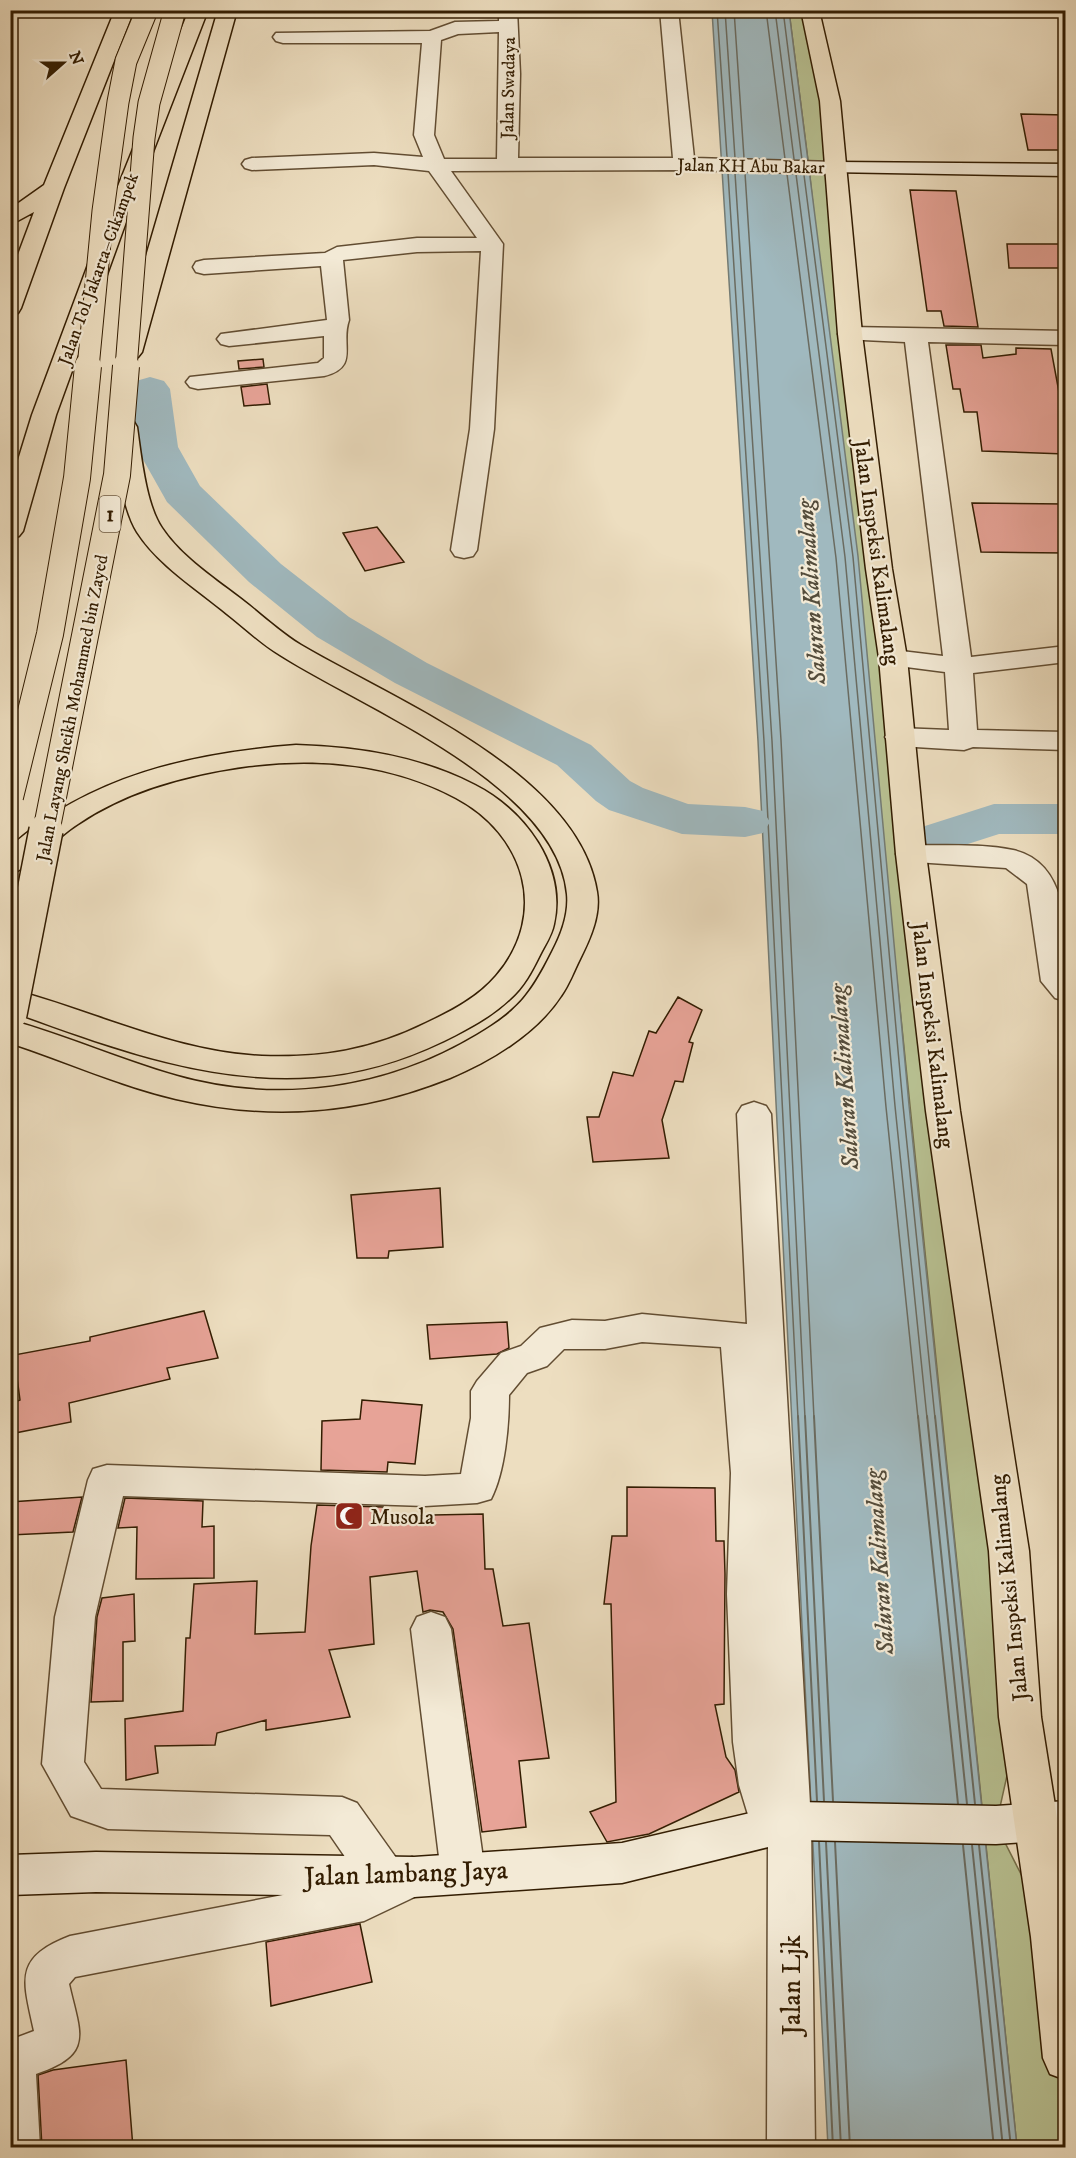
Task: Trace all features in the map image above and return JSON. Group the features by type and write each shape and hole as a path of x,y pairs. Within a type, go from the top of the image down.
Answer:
{"main road":[{"path":"10,308 53,188 125,10"},
{"name":"Jalan Layang Sheikh Mohammed bin Zayed","path":"10,797 50,634 78,478 103,212 118,102 126,61 147,10"},
{"name":"Jalan Layang Sheikh Mohammed bin Zayed","path":"17,1017 117,475 144,138 149,103 175,10"},
{"name":"Jalan Tol Jakarta–Cikampek","path":"10,531 51,396 119,211 199,10"},
{"path":"17,1017 174,1087 227,1097 287,1101 358,1095 405,1083 453,1064 518,1024 548,992 578,932 583,895 562,836 518,788 458,745 287,648 181,564 148,529 131,476 125,433 127,371 141,308 228,10"},
{"name":"Jalan Inspeksi Kalimalang","path":"810,10 830,101 827,168 879,569 894,658 898,737 943,1111 1009,1551 1020,1718 1032,1823 1053,1937 1065,2058"},
{"path":"10,219 53,188"},
{"path":"10,865 53,825 121,789 171,773 225,762 280,755 346,756 398,765 445,780 482,801 509,824 526,846 538,883 539,924 516,976 479,1010 427,1036 373,1057 301,1066 260,1066 198,1059 17,1017"}],"street":[{"path":"669,10 684,164"},
{"path":"283,37 432,37 455,28 508,18"},
{"name":"Jalan Swadaya","path":"507,165 510,74 508,18"},
{"path":"432,37 424,135 435,165 492,244 483,429 464,550"},
{"name":"Jalan KH Abu Bakar","path":"252,164 374,159 435,165 684,164 1065,170"},
{"path":"204,267 331,259 344,251 417,245 492,244"},
{"path":"198,382 324,369 336,360 335,328 338,320 331,259"},
{"path":"229,339 335,328"},
{"path":"850,334 1065,338"},
{"path":"916,337 929,461 948,571 960,666 964,741"},
{"path":"894,658 960,666 1065,654"},
{"path":"898,737 964,741 1065,741"},
{"path":"911,854 1010,860 1024,864 1034,872 1042,884 1057,981 1065,991"},
{"path":"754,1114 786,1823"},
{"path":"16,2148 13,2066 23,2055 52,2048 56,2044 58,2037 46,1984 49,1972 59,1962 111,1948 364,1901 399,1877 342,1816 108,1810 86,1803 63,1764 75,1617 107,1480 425,1491 477,1488 490,1418 490,1391 514,1363 534,1356 553,1338 572,1334 605,1335 642,1328 738,1335 750,1473 747,1594 754,1742 760,1785 786,1823"},
{"path":"431,1629 463,1874"},
{"path":"786,1823 1032,1823"},
{"name":"Jalan lambang Jaya","path":"10,1875 96,1872 284,1877 399,1877 463,1874 622,1863 786,1823"},
{"name":"Jalan Ljk","path":"786,1823 791,2148"}],"green space":[{"path":"789,11 810,11 834,150 818,168 839,191 1020,1717 996,1825 1053,1937 1065,2058 1065,2147 1017,2147 901,1018 809,168"}],"water":[{"name":"Saluran Kalimalang","path":"712,11 789,11 858,556 909,1105 1017,2147 828,2147 758,741"}],"building":[{"path":"1021,114 1065,115 1065,150 1028,150"},
{"path":"910,190 956,191 978,327 944,326 941,311 927,311"},
{"path":"1007,244 1065,244 1065,268 1009,268"},
{"path":"946,345 981,345 983,358 1016,354 1016,348 1051,349 1063,414 1065,414 1065,454 982,451 977,412 964,412 960,389 953,389"},
{"path":"263,359 264,367 239,369 238,361"},
{"path":"267,384 270,404 244,406 241,387"},
{"path":"972,503 1065,504 1065,553 981,552"},
{"path":"377,527 404,562 365,571 343,533"},
{"path":"678,997 702,1010 689,1042 693,1043 683,1082 675,1081 662,1120 669,1158 593,1162 587,1117 599,1117 613,1072 633,1076 649,1031 656,1033"},
{"path":"440,1188 443,1247 389,1251 388,1258 357,1258 351,1195"},
{"path":"204,1311 218,1358 167,1368 170,1379 69,1403 71,1422 15,1433 15,1402 20,1400 14,1355 90,1341 90,1337"},
{"path":"507,1322 509,1348 497,1354 430,1359 427,1325"},
{"path":"362,1400 422,1405 415,1464 388,1462 387,1472 321,1470 322,1421 360,1419"},
{"path":"627,1487 715,1488 716,1541 724,1541 725,1574 724,1704 715,1705 726,1757 735,1770 739,1792 649,1834 607,1842 590,1812 616,1802 611,1604 604,1604 612,1536 627,1536"},
{"path":"82,1497 73,1532 10,1535 10,1502"},
{"path":"125,1498 203,1501 202,1527 214,1526 214,1578 136,1579 137,1527 118,1528"},
{"path":"317,1505 383,1507 382,1516 483,1514 485,1569 493,1569 503,1626 529,1623 549,1758 519,1761 526,1827 482,1832 453,1629 443,1612 430,1610 423,1612 417,1571 370,1577 374,1644 329,1650 350,1717 266,1730 266,1720 217,1733 215,1745 155,1746 158,1773 126,1780 125,1719 183,1711 186,1638 190,1638 194,1584 257,1581 255,1634 305,1632 311,1546"},
{"path":"134,1594 135,1641 123,1642 123,1701 91,1702 97,1617 102,1598"},
{"path":"360,1924 372,1982 271,2006 266,1942"},
{"path":"126,2060 133,2148 42,2148 38,2075 53,2070"}],"waterway":[{"path":"150,389 157,447 182,493 265,573 333,627 411,673 574,755 613,791 626,799 682,819 745,822"},
{"path":"943,837 994,819 1066,819"}],"railway":[{"path":"10,20 16,10"}],"place":[{"name":"Musola","path":"349,1516"}]}
